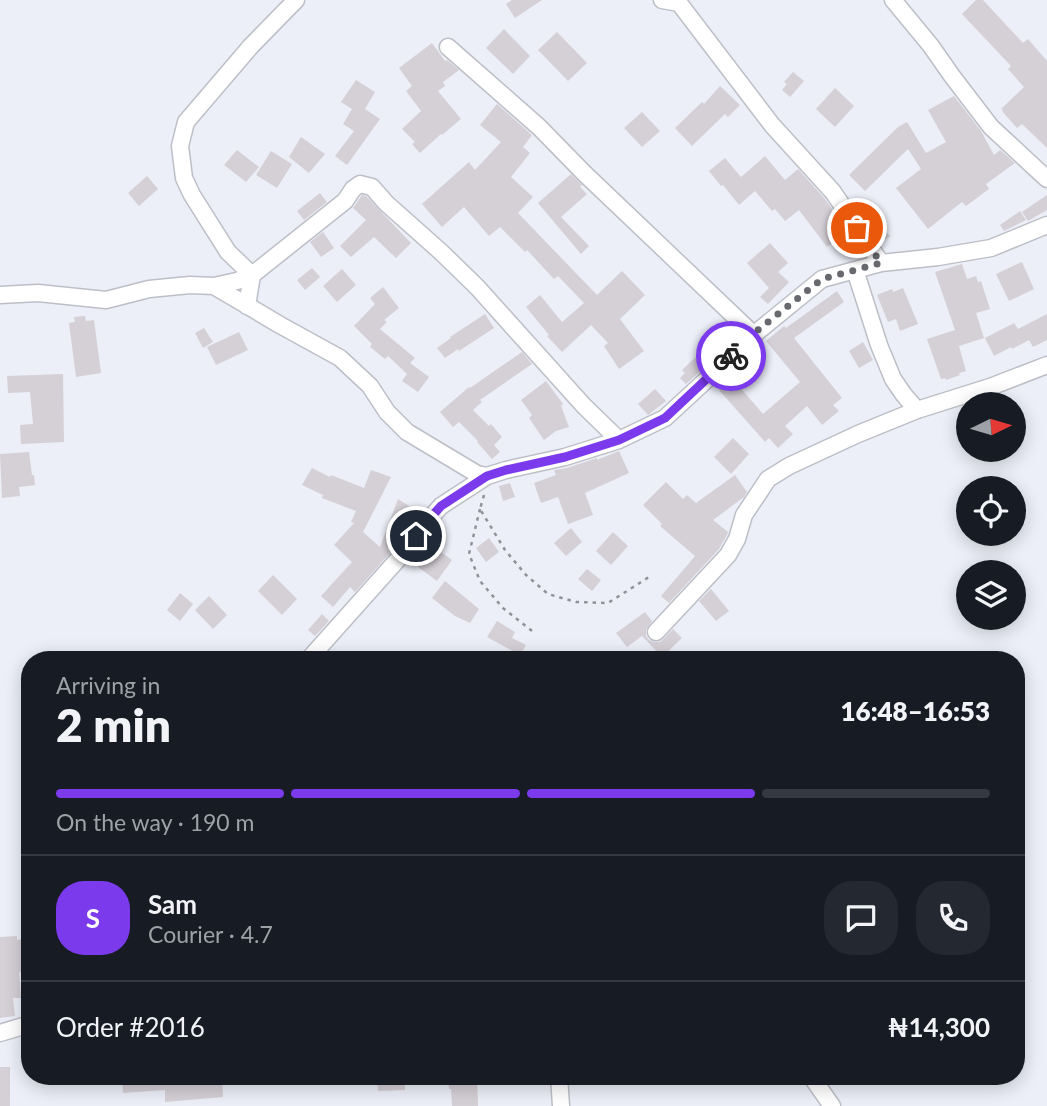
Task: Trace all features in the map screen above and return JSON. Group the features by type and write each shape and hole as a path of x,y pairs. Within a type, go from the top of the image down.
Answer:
{"street":[{"path":"252,275 228,252 192,195 184,178 180,146 186,122 251,46 296,0"},
{"path":"662,0 679,3 772,125 832,192 881,263"},
{"path":"893,0 991,127 1047,179"},
{"path":"448,47 539,127 753,334"},
{"path":"0,295 38,293 106,300 149,289 190,285 214,286 237,281 252,275 345,201 353,189 360,184 366,184 477,287 584,406 619,440"},
{"path":"316,651 408,548 441,506 506,470 565,457 619,440 665,418 753,334 822,279 881,263 991,248 1047,225"},
{"path":"855,270 893,379 917,410"},
{"path":"247,306 252,275"},
{"path":"214,286 340,358 370,386 387,412 407,432 486,482"},
{"path":"656,632 728,555 737,539 744,514 768,479 789,466 858,434 917,410 990,387 1047,365"},
{"path":"0,1033 21,1027"},
{"path":"560,1085 561,1106"},
{"path":"817,1085 832,1106"}],"path":[{"path":"486,482 469,554 480,581 503,608 531,631"},
{"path":"480,509 505,550 526,575 548,594 576,602 608,603 649,577"}],"building":[{"path":"512,0 542,0 515,18 506,4"},
{"path":"976,0 983,0 1023,43 1028,39 1047,61 1047,148 1022,124 1017,128 1001,109 1024,87 1008,69 1011,66 962,14"},
{"path":"504,29 530,56 513,74 486,48"},
{"path":"557,32 587,63 568,81 538,50"},
{"path":"432,43 445,61 459,70 443,82 445,86 438,91 461,119 420,153 412,144 415,142 402,129 421,111 406,91 412,86 399,68"},
{"path":"793,72 804,81 790,97 782,90 787,84 784,82"},
{"path":"356,80 375,92 365,109 380,119 347,165 335,156 354,131 343,124 352,109 341,102"},
{"path":"720,86 740,105 728,117 725,114 692,146 675,128 702,102 704,104"},
{"path":"835,88 854,106 835,127 816,109"},
{"path":"954,96 981,131 994,155 1000,150 1015,163 986,184 989,189 966,206 962,202 928,229 896,188 921,169 908,149 865,191 849,175 898,127 907,122 926,153 946,142 928,110"},
{"path":"497,104 532,135 523,147 530,153 511,177 533,197 518,213 597,295 622,271 645,295 620,319 644,351 619,369 604,346 608,343 591,325 562,352 547,336 549,335 526,307 540,295 562,322 584,303 558,276 554,279 527,250 525,252 500,227 489,236 464,207 442,227 422,204 469,162 475,170 501,142 480,125"},
{"path":"642,112 660,131 642,147 624,128"},
{"path":"301,137 325,154 309,173 289,157"},
{"path":"237,150 259,167 246,182 224,165"},
{"path":"271,151 292,164 277,188 256,175"},
{"path":"765,156 785,180 798,169 838,218 832,223 843,235 827,247 799,210 785,221 775,209 772,211 755,191 739,205 709,171 725,158 741,177"},
{"path":"571,174 587,194 561,217 589,246 581,254 538,203"},
{"path":"147,176 158,189 139,206 128,193"},
{"path":"320,193 327,202 304,220 297,211"},
{"path":"362,195 411,243 396,258 374,237 351,257 340,246 366,220 353,208"},
{"path":"1047,195 1047,210 1028,221 1022,212"},
{"path":"1020,211 1026,220 1004,231 1000,225"},
{"path":"882,227 890,236 881,244 874,234"},
{"path":"323,232 334,248 321,257 310,242"},
{"path":"770,243 788,263 778,272 789,282 768,304 760,297 769,288 747,263"},
{"path":"1022,262 1034,289 1009,301 996,274"},
{"path":"962,264 967,279 976,276 978,282 981,281 990,309 976,313 984,338 959,346 966,371 946,380 941,379 927,339 955,330 935,272"},
{"path":"312,268 320,277 305,290 297,280"},
{"path":"342,269 356,285 337,302 323,286"},
{"path":"383,287 399,308 384,320 387,322 380,329 415,358 410,363 429,377 418,392 402,381 407,374 388,356 385,359 370,347 372,344 354,326 375,304 370,298"},
{"path":"903,288 918,324 900,331 896,319 888,322 877,295"},
{"path":"837,291 844,302 794,338 842,398 833,405 839,411 822,425 807,406 785,426 793,434 778,448 769,438 765,442 719,390 732,378 763,414 800,382 766,341"},
{"path":"485,314 494,328 445,358 437,348"},
{"path":"1047,314 1047,340 1033,347 1029,340 994,356 985,338 1014,323 1018,329"},
{"path":"85,316 86,321 94,320 101,373 76,377 69,323 75,322 74,317"},
{"path":"204,328 213,342 203,348 195,333"},
{"path":"239,332 248,350 216,365 207,347"},
{"path":"863,342 873,360 859,368 849,351"},
{"path":"522,352 532,364 480,400 482,402 473,410 502,437 494,445 500,452 492,459 459,422 453,427 440,412 469,387"},
{"path":"699,354 708,364 686,384 680,378 685,373 682,370"},
{"path":"63,374 64,442 21,444 20,425 33,424 30,392 8,393 7,376"},
{"path":"546,381 563,404 561,406 569,427 556,431 544,440 521,400"},
{"path":"655,389 666,401 648,415 638,404"},
{"path":"733,438 749,454 731,474 714,457"},
{"path":"619,451 629,473 585,493 593,515 568,524 558,497 541,503 534,483 556,475 554,470 597,460"},
{"path":"29,452 35,485 19,487 20,496 2,498 0,454"},
{"path":"312,468 364,488 371,470 391,477 363,532 380,547 398,499 412,508 404,521 406,522 399,543 355,592 350,587 333,607 321,596 352,562 334,545 354,523 351,522 356,511 322,498 323,495 302,485"},
{"path":"735,475 747,492 713,520 728,532 727,535 719,549 669,603 661,596 695,556 660,526 662,524 643,505 666,482 683,499 687,495 696,503"},
{"path":"510,483 515,497 503,501 499,486"},
{"path":"571,528 582,542 566,556 554,543"},
{"path":"613,532 628,546 611,565 596,551"},
{"path":"489,538 499,552 486,562 476,548"},
{"path":"433,546 452,560 437,581 418,567"},
{"path":"587,569 601,580 592,591 578,579"},
{"path":"273,575 297,599 282,615 258,591"},
{"path":"445,581 479,609 470,623 455,616 432,598"},
{"path":"711,589 729,611 716,621 699,601"},
{"path":"180,593 193,604 180,621 167,610"},
{"path":"209,596 227,615 213,629 195,610"},
{"path":"645,612 652,621 646,630 649,640 660,642 673,629 682,638 668,651 656,651 642,636 627,647 616,633"},
{"path":"322,614 329,621 315,636 308,630"},
{"path":"497,621 515,632 512,638 526,645 522,651 513,651 487,637"},
{"path":"17,936 17,940 21,939 21,998 13,998 15,1016 0,1018 0,937"},
{"path":"0,1067 10,1067 10,1106 0,1106"},
{"path":"123,1085 222,1085 223,1097 165,1102 165,1090 123,1093"},
{"path":"378,1085 405,1085 405,1090 378,1091"},
{"path":"449,1085 477,1085 478,1106 452,1106"}],"way so far":[{"path":"731,356 753,334 822,279 881,263 857,228"}],"route":[{"path":"416,536 441,506 487,476 565,457 619,440 665,418 731,356"}]}
